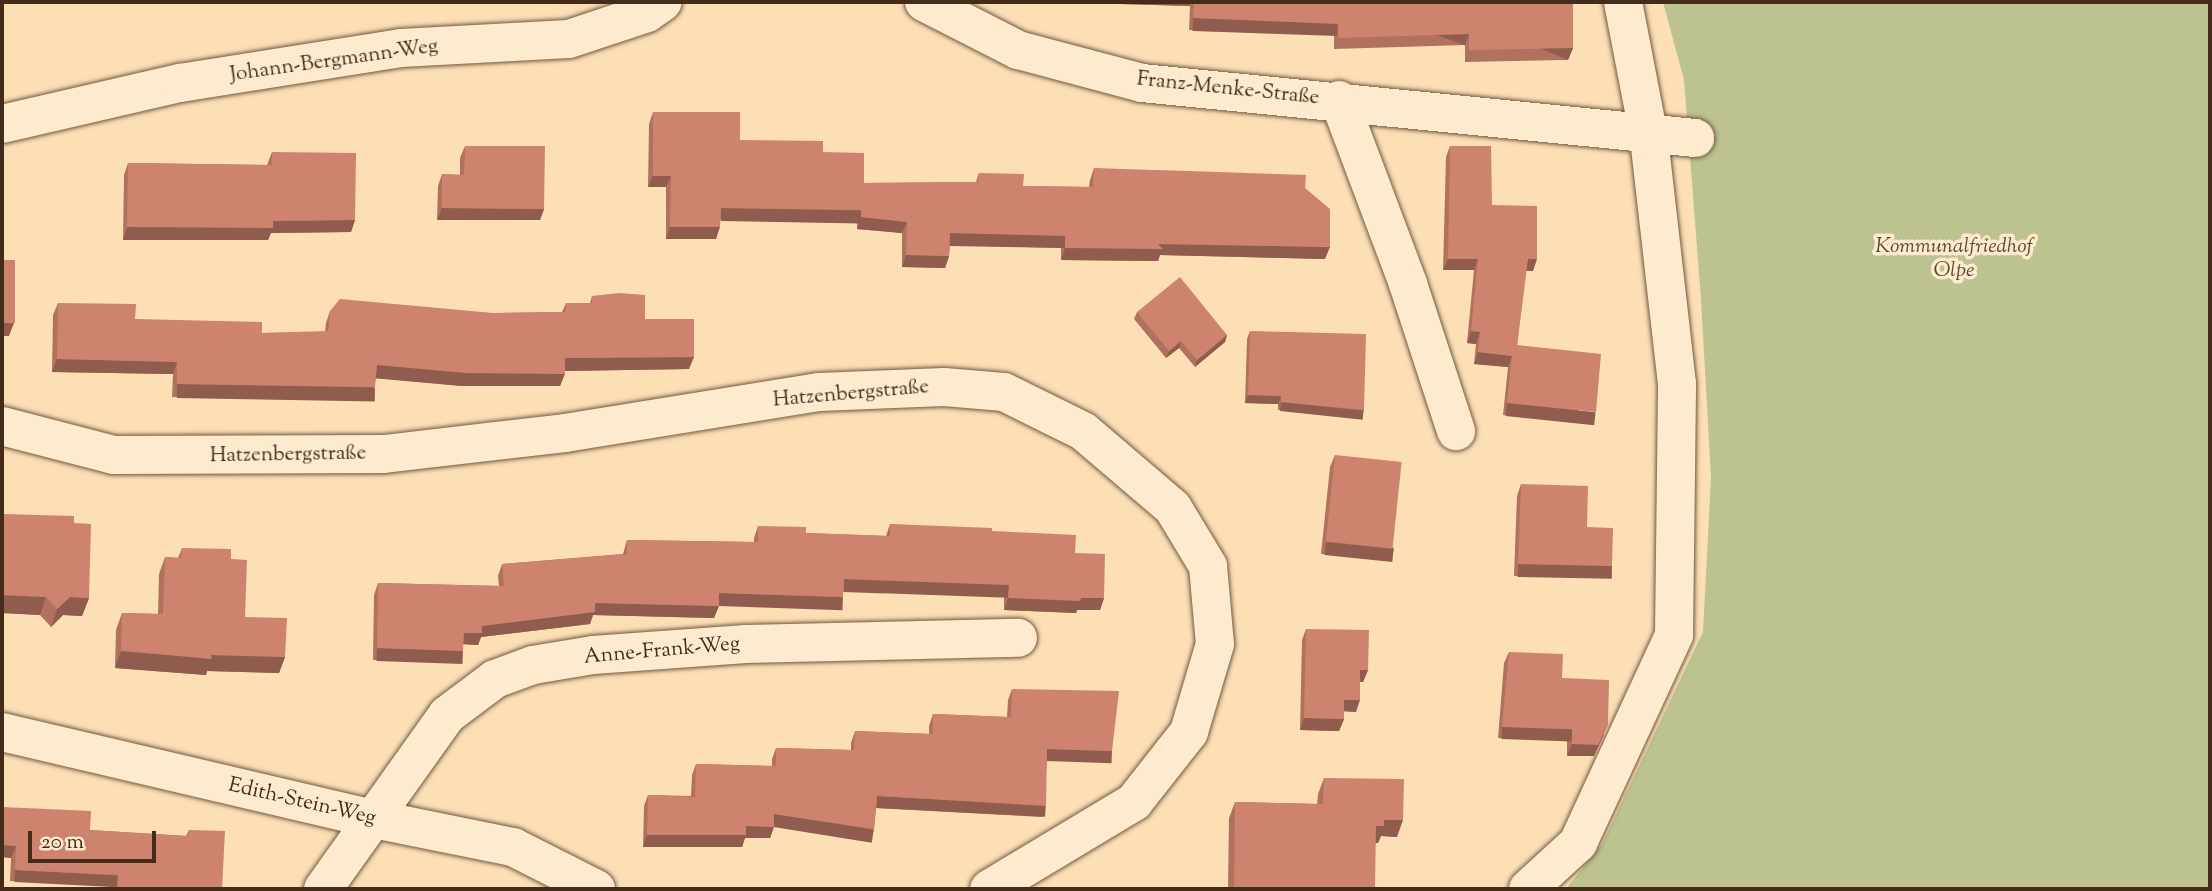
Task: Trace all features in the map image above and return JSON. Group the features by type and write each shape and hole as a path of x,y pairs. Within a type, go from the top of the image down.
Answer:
{"street":[{"name":"Johann-Bergmann-Weg","path":"2,124 180,83 401,48 569,39 646,13 663,2"},
{"name":"Franz-Menke-Straße","path":"923,2 1018,50 1142,83 1339,100 1649,136 1695,138"},
{"path":"1528,889 1578,843 1674,635 1676,384 1649,136 1623,2"},
{"name":"Franz-Menke-Straße","path":"1339,100 1408,284 1455,431"},
{"name":"Hatzenbergstraße","path":"2,426 113,455 384,454 565,433 819,393 944,387 1004,391 1083,431 1173,508 1208,566 1215,644 1189,732 1134,802 989,889"},
{"name":"Anne-Frank-Weg","path":"323,889 447,715 495,680 533,665 593,655 747,644 1018,638"},
{"name":"Edith-Stein-Weg","path":"2,732 374,820 513,847 596,889"}],"green space":[{"name":"Kommunalfriedhof Olpe","path":"1663,2 2210,2 2210,889 1566,889 1602,844 1703,632 1711,478 1701,299 1684,80"}],"building":[{"path":"1194,2 1573,2 1573,48 1469,50 1469,34 1338,38 1338,24 1193,18"},
{"path":"653,112 740,112 740,140 823,141 823,152 864,153 864,183 978,182 979,173 1024,174 1023,186 1093,187 1094,168 1306,175 1305,188 1330,209 1330,247 1158,244 1163,249 1065,248 1065,236 950,233 949,256 906,255 907,222 861,217 861,210 721,208 720,227 670,227 671,176 653,176"},
{"path":"465,146 545,146 544,209 442,208 442,174 464,175"},
{"path":"1450,146 1491,146 1492,205 1537,206 1537,259 1528,259 1517,345 1601,354 1596,412 1507,403 1512,356 1478,352 1480,332 1471,331 1478,259 1448,259"},
{"path":"272,152 356,153 355,220 273,221 273,228 127,227 128,163 272,165"},
{"path":"2,260 15,260 15,323 2,323"},
{"path":"1180,277 1227,335 1197,360 1181,341 1169,351 1137,312"},
{"path":"619,293 645,295 645,319 694,319 694,357 565,358 565,374 466,373 377,365 375,387 177,384 177,362 57,359 58,303 136,304 135,319 262,322 262,333 328,331 330,311 340,299 493,313 565,312 566,303 592,303 592,296"},
{"path":"1250,331 1366,334 1364,410 1281,402 1281,396 1248,395"},
{"path":"1335,455 1402,462 1393,549 1326,542"},
{"path":"1521,484 1588,486 1587,527 1613,528 1612,566 1518,564"},
{"path":"2,514 74,516 74,523 91,524 89,598 70,597 57,609 46,597 2,595"},
{"path":"890,524 1076,535 1075,553 1105,554 1104,598 1081,598 1080,601 1008,598 1009,585 844,579 843,597 719,593 719,606 595,603 595,612 482,626 482,633 464,633 463,651 377,648 378,583 504,586 502,564 627,554 627,540 758,542 758,526 806,527 806,533 890,536"},
{"path":"182,548 231,549 231,559 247,560 245,617 287,618 285,657 211,655 212,659 121,651 122,613 163,614 165,557 181,558"},
{"path":"1306,629 1369,630 1368,670 1360,670 1360,700 1344,700 1344,719 1304,718"},
{"path":"1509,652 1563,654 1562,678 1609,680 1608,724 1598,745 1572,744 1572,729 1502,727"},
{"path":"1012,689 1119,691 1112,751 1047,749 1046,806 877,796 874,829 774,814 774,827 746,826 746,835 647,835 648,795 695,797 696,764 776,766 776,748 854,750 855,731 933,734 933,714 1011,717"},
{"path":"1324,778 1404,779 1403,820 1384,820 1384,826 1376,826 1375,889 1234,889 1235,802 1323,804"},
{"path":"2,807 91,811 90,830 188,836 189,830 225,831 222,889 117,889 118,875 15,870 16,846 2,845"}]}
